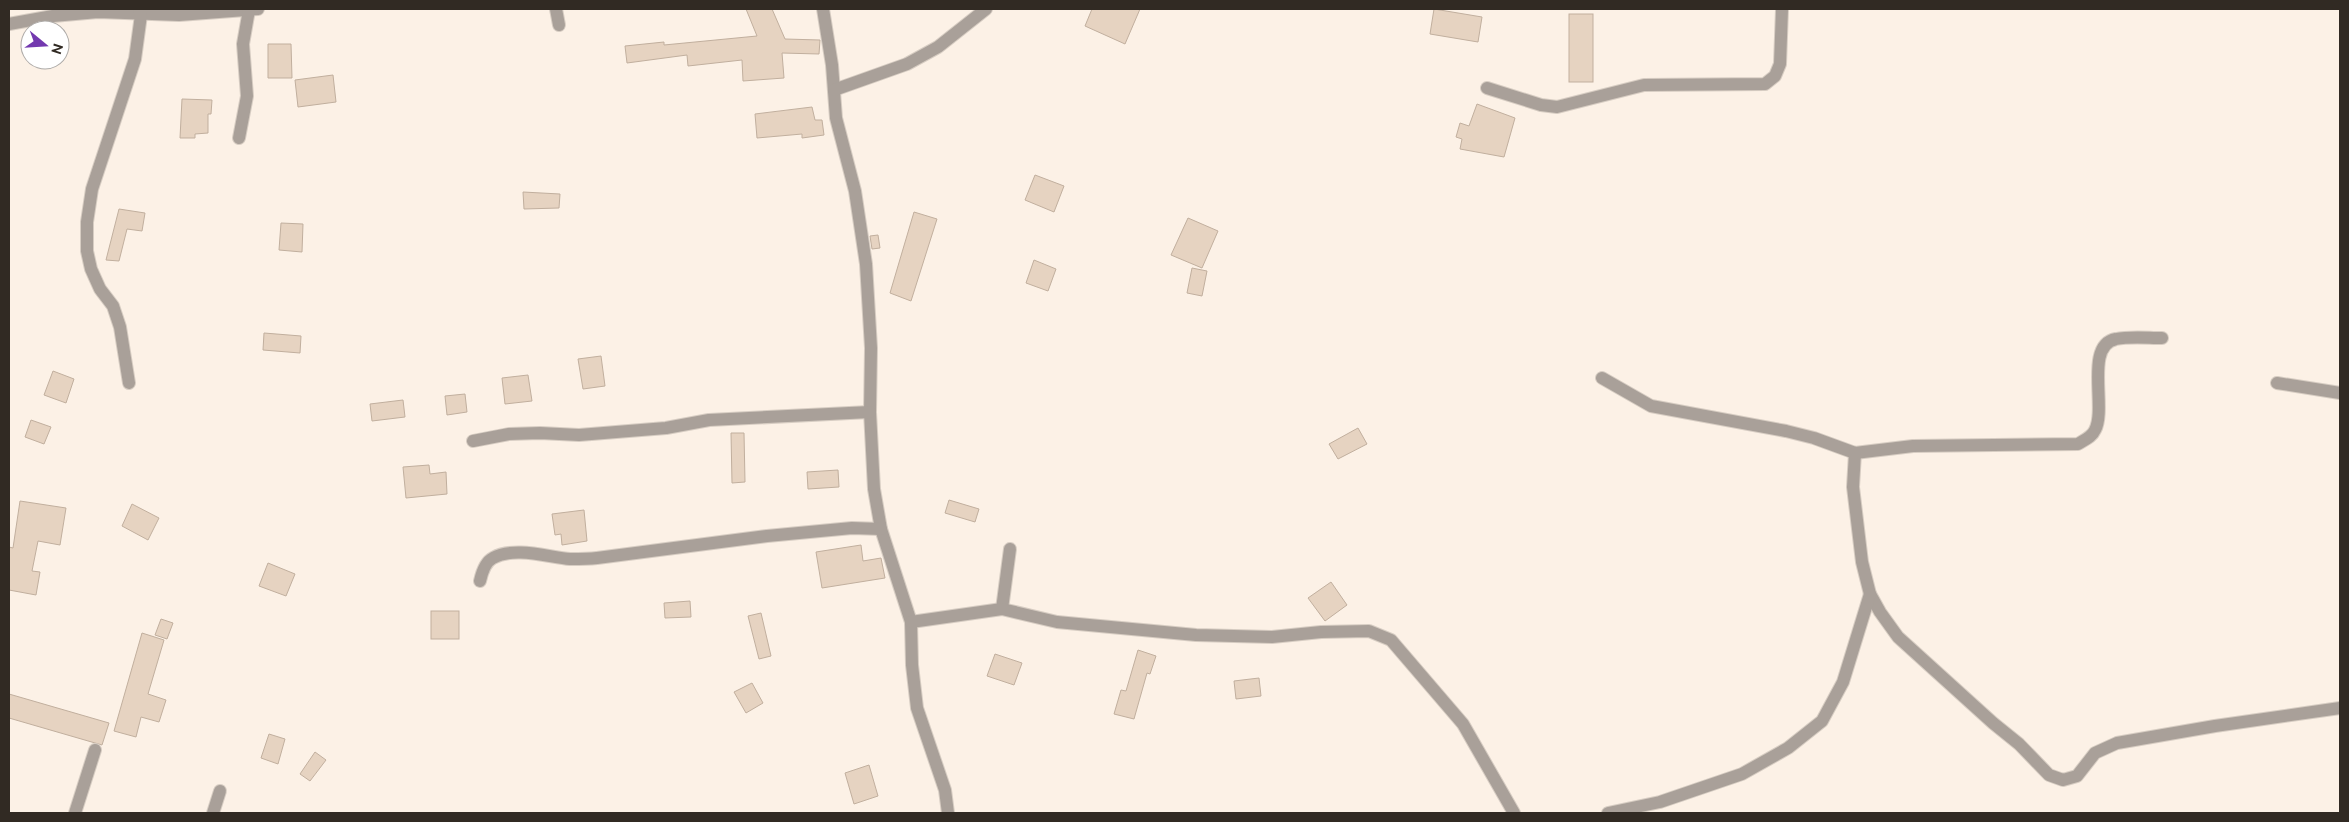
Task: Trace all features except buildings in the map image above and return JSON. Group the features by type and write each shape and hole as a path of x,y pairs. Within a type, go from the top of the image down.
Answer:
{"street":[{"path":"9,24 53,16 98,12 140,12 179,15 253,9 243,44 247,96 239,138"},
{"path":"556,9 559,24"},
{"path":"823,9 836,118 855,191 866,264 874,488 881,529 911,622 912,665 917,708 945,790 948,813"},
{"path":"834,90 907,64 938,46 986,9"},
{"path":"1487,88 1540,106 1558,107 1644,86 1765,84 1775,76 1780,64 1782,9"},
{"path":"129,383 120,327 113,306 100,289 91,269 87,251 86,222 92,189 135,59 140,12"},
{"path":"1602,378 1652,406 1786,431 1814,438 1854,453 1913,446 2078,444 2090,436 2096,429 2099,418 2098,356 2106,345 2115,339 2162,338"},
{"path":"2277,383 2340,393"},
{"path":"473,440 509,434 579,435 666,428 727,419 870,412"},
{"path":"1854,453 1853,487 1862,562 1870,594 1898,638 2019,744 2049,774 2064,780 2077,776 2096,753 2117,743 2340,708"},
{"path":"480,581 483,568 493,558 509,554 528,553 570,559 597,558 766,536 852,528 881,529"},
{"path":"1002,609 1010,549"},
{"path":"1608,813 1660,802 1742,774 1788,748 1822,721 1843,682 1870,594"},
{"path":"911,622 1002,609 1057,622 1161,633 1272,637 1321,632 1369,631 1391,640 1463,724 1514,813"},
{"path":"75,813 95,750"},
{"path":"213,813 220,791"}]}
